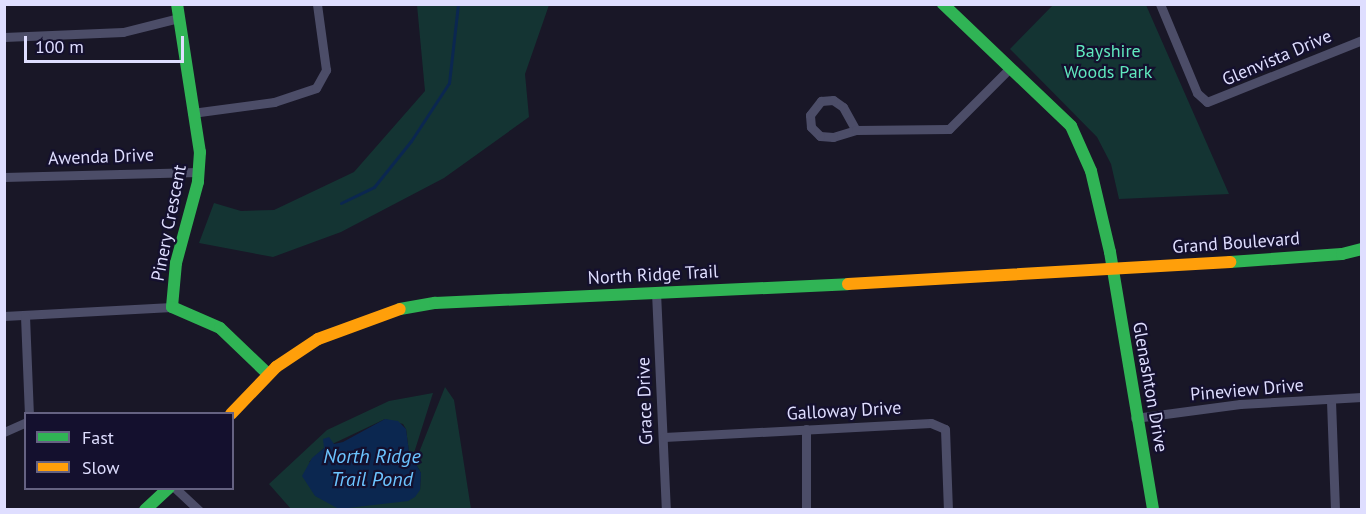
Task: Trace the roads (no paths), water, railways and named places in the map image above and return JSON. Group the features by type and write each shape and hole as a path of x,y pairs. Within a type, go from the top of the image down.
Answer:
{"street":[{"name":"Pinery Crescent","path":"172,307 178,251 198,172 200,152 192,113 177,4"},
{"path":"192,113 274,102 316,88 326,70 316,4"},
{"name":"Glenashton Drive","path":"943,4 1071,126 1091,171 1112,270 1135,418 1153,510"},
{"name":"Glenvista Drive","path":"1160,4 1197,93 1207,102 1362,40"},
{"path":"4,37 123,32 179,18"},
{"path":"856,130 839,102 827,99 812,109 811,127 820,136 833,137 856,130 949,129 1010,68"},
{"name":"Awenda Drive","path":"4,177 198,172"},
{"name":"Grand Boulevard","path":"1112,270 1342,254 1362,249"},
{"name":"North Ridge Trail","path":"233,412 268,374 318,339 386,311 435,303 1112,270"},
{"name":"Grace Drive","path":"656,292 666,510"},
{"path":"4,316 172,307 220,328 268,374"},
{"path":"25,316 29,412"},
{"name":"Pineview Drive","path":"1135,418 1240,404 1331,401 1362,397"},
{"path":"1331,401 1335,510"},
{"path":"4,432 24,423"},
{"name":"Galloway Drive","path":"664,437 931,423 945,429 948,510"},
{"path":"806,429 806,510"},
{"path":"145,510 168,490"},
{"path":"176,490 198,510"}],"water":[{"name":"North Ridge Trail Pond","path":"385,419 398,421 406,429 409,452 421,473 420,490 415,497 408,501 339,509 315,496 302,476 312,458 324,448 323,439 329,437 334,444 343,442"}],"waterway":[{"path":"341,203 374,187 411,141 449,83 458,4"}],"park label":[{"name":"Bayshire Woods Park","path":"1108,62"}]}
